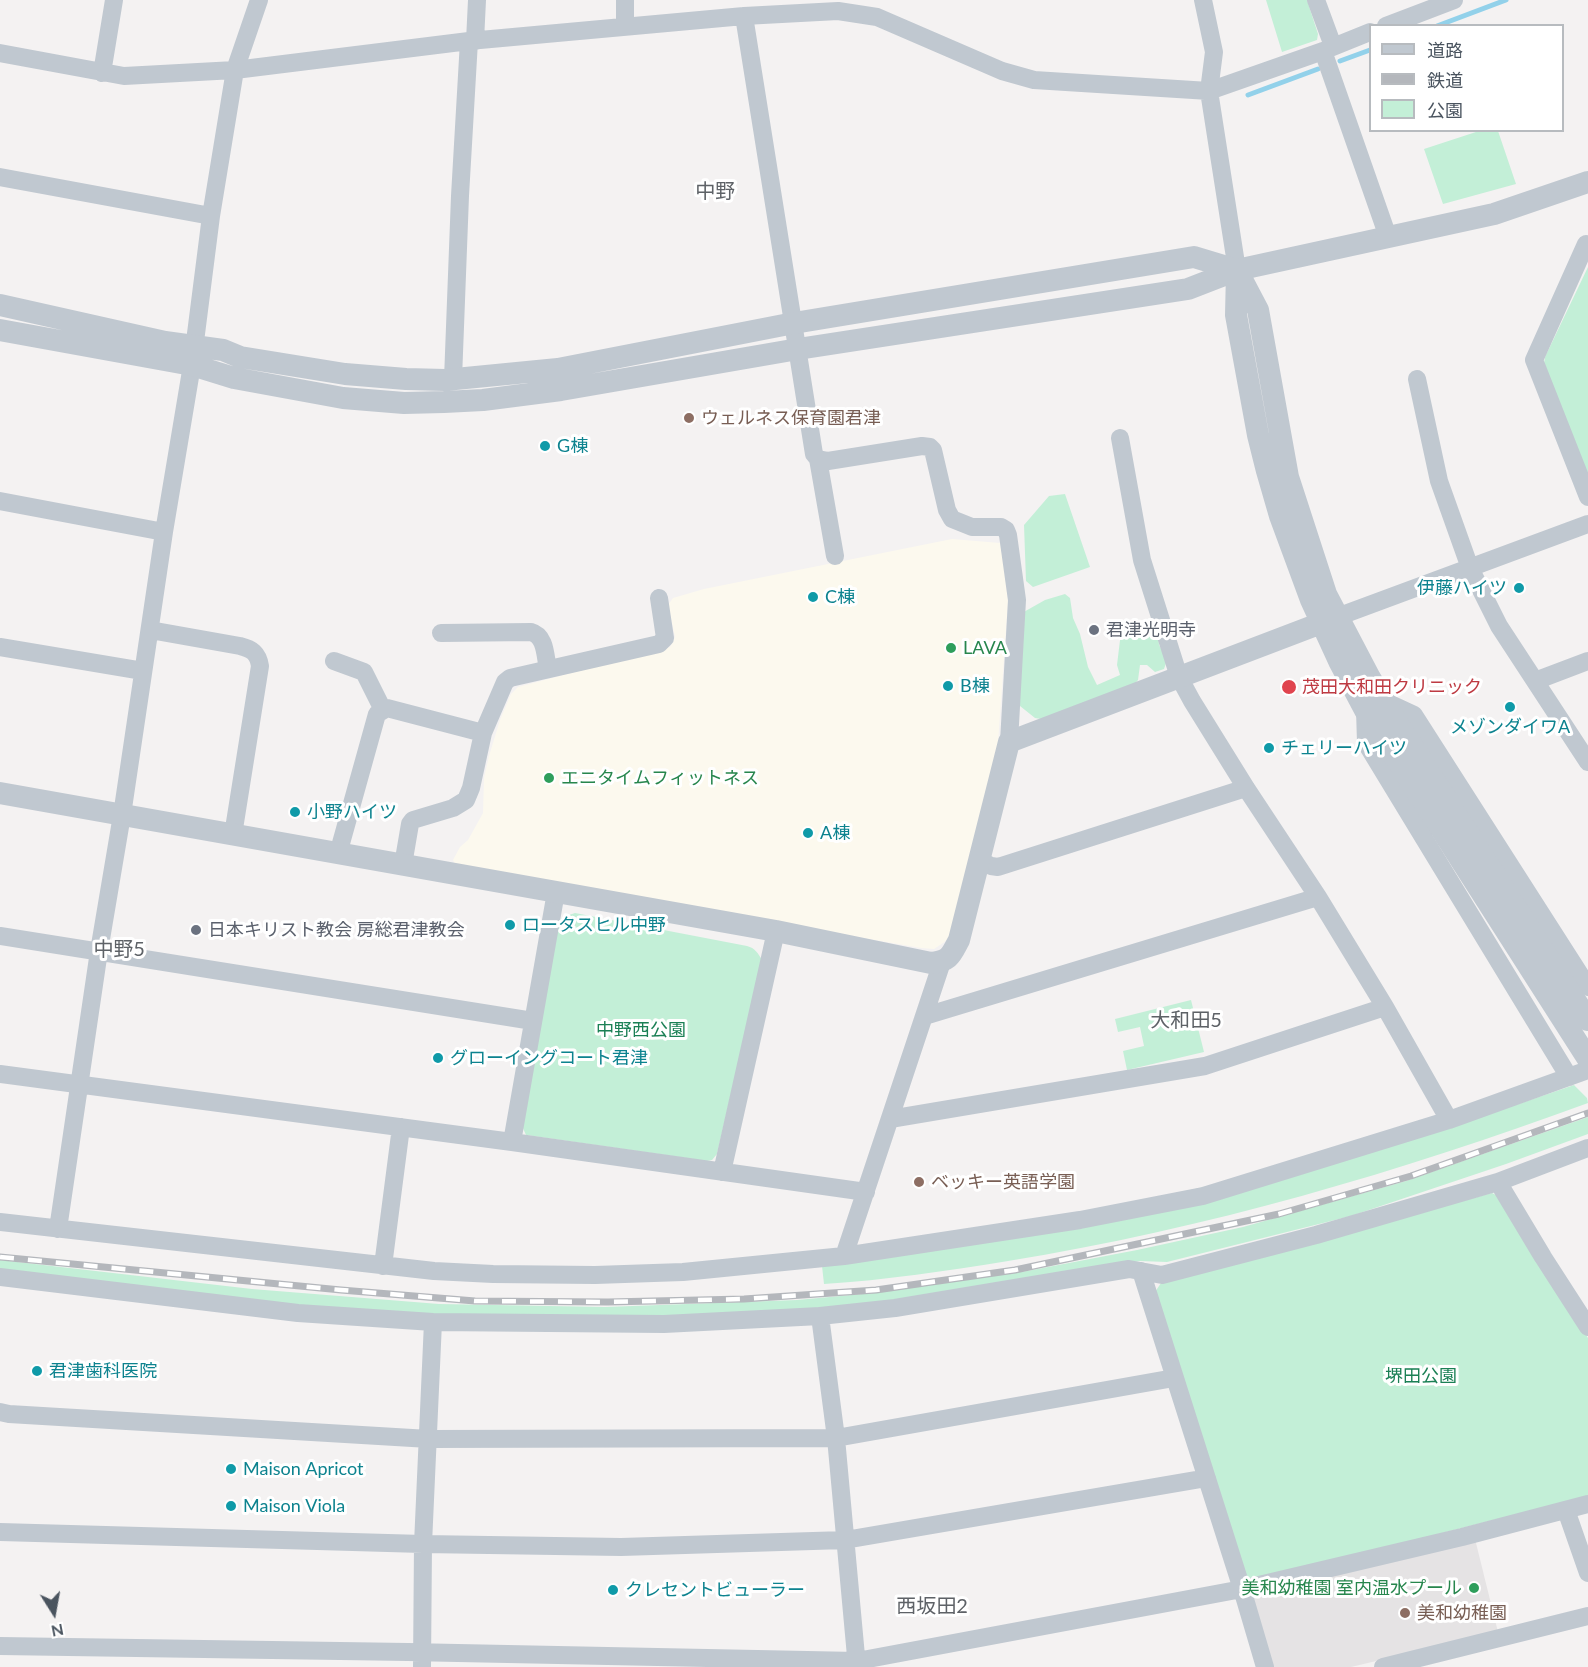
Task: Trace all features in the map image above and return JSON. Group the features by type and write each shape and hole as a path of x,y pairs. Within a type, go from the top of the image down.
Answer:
{"street":[{"path":"102,73 114,0"},
{"path":"58,1229 99,951 193,355 211,216 235,70 259,0"},
{"path":"453,379 460,196 477,0"},
{"path":"625,0 625,26"},
{"path":"1203,0 1214,52 1209,91 1237,270 1236,315 1258,435 1280,516 1299,572 1329,620 1339,661 1376,706 1588,1059"},
{"path":"1316,0 1328,49 1388,237"},
{"path":"1388,24 1408,8 1454,0"},
{"path":"0,53 124,76 235,70 472,41 625,26 838,11 876,17 1002,71 1034,80 1209,91 1369,33"},
{"path":"744,16 814,454 818,459 835,556"},
{"path":"0,177 211,216"},
{"path":"0,305 165,342 234,378 343,398 404,403 483,400 561,390 798,349 1188,289 1237,270 1494,214 1588,182"},
{"path":"1588,245 1586,244 1534,360 1588,496"},
{"path":"0,330 193,355 223,350 240,357 345,374 406,379 453,379 558,369 794,323 1194,256 1237,270"},
{"path":"1417,379 1439,481 1470,568 1498,626 1588,762"},
{"path":"1120,438 1142,560 1179,677 1246,788 1318,897 1385,1007 1449,1120"},
{"path":"0,793 776,931 931,963 942,962 951,955 959,940 1009,742 1017,600 1008,535 1001,527 972,527 952,519 947,510 933,450 930,447 922,446 828,461 818,459"},
{"path":"0,501 164,532"},
{"path":"1009,742 1588,524"},
{"path":"403,865 410,824 413,820 453,808 466,800 471,788 483,733 505,682 510,678 659,644 665,638 659,598"},
{"path":"150,630 251,649 259,660 260,666 232,835"},
{"path":"441,633 531,632 537,634 542,639 548,669"},
{"path":"0,647 143,671"},
{"path":"334,661 364,672 383,710"},
{"path":"1535,681 1588,661"},
{"path":"1376,706 1414,715 1588,987"},
{"path":"1376,706 1366,743 1569,1077"},
{"path":"338,854 377,714 387,708 483,733"},
{"path":"1395,738 1588,1020"},
{"path":"979,860 998,867 1246,788"},
{"path":"512,1142 555,892"},
{"path":"925,1016 1318,897"},
{"path":"722,1172 776,931"},
{"path":"0,936 533,1021"},
{"path":"844,1256 942,962"},
{"path":"890,1119 1205,1066 1278,1044 1385,1007"},
{"path":"0,1222 383,1266 493,1274 595,1275 683,1272 844,1256 1080,1220 1203,1196 1449,1120 1588,1070"},
{"path":"0,1074 866,1192"},
{"path":"383,1266 401,1127"},
{"path":"0,1277 298,1313 433,1322 664,1324 819,1316 895,1308 1129,1269 1162,1275 1316,1235 1498,1182 1588,1148"},
{"path":"1498,1182 1588,1327"},
{"path":"1141,1271 1266,1667"},
{"path":"819,1316 836,1438 857,1664"},
{"path":"422,1660 423,1544 433,1322"},
{"path":"0,1412 429,1439 836,1438 1174,1378"},
{"path":"0,1532 621,1547 845,1540 1207,1478"},
{"path":"0,1647 422,1660 857,1664 1242,1589 1462,1537 1588,1504"},
{"path":"1566,1510 1588,1573"},
{"path":"1383,1667 1588,1616"}],"shaded area":[{"path":"952,539 1000,543 1008,602 998,743 950,937 934,949 456,867 453,860 460,847 468,840 483,813 484,778 489,756 500,720 511,694 518,687 670,647 675,637 668,605 673,598 704,589"},
{"path":"1475,1539 1498,1632 1351,1667 1272,1667 1252,1600 1260,1593"}],"green space":[{"path":"1266,0 1307,0 1318,34 1317,40 1282,52"},
{"path":"1476,132 1498,132 1516,184 1443,204 1424,149"},
{"path":"1588,267 1588,480 1544,363"},
{"path":"1065,494 1090,567 1033,587 1026,581 1024,525 1049,496"},
{"path":"1065,594 1070,598 1073,618 1080,634 1088,667 1097,685 1120,675 1117,665 1121,632 1129,626 1141,626 1153,622 1158,632 1159,645 1167,660 1164,669 1155,672 1147,665 1140,665 1138,680 1130,689 1047,720 1035,718 1015,702 1022,613 1045,600"},
{"name":"中野西公園","path":"575,913 747,946 756,951 762,960 717,1154 712,1160 526,1135 522,1126 556,923 563,917"},
{"path":"1191,1000 1204,1052 1127,1070 1123,1051 1144,1046 1140,1027 1118,1032 1115,1019"},
{"path":"1574,1085 1587,1098 1588,1103 1446,1152 1302,1196 1156,1233 1082,1248 939,1272 824,1284 822,1266 922,1251 1419,1138"},
{"path":"1588,1117 1588,1134 1506,1164 1351,1216 1167,1262 1140,1261 977,1289 809,1309 653,1317 432,1316 307,1306 0,1270 0,1260 252,1289 439,1304 605,1307 797,1300 873,1293 1027,1271 1243,1227 1406,1181"},
{"name":"堺田公園","path":"1492,1193 1498,1196 1588,1338 1588,1496 1257,1580 1247,1578 1155,1292 1161,1283"}],"waterway":[{"path":"1442,24 1506,0"},
{"path":"1340,61 1369,50"},
{"path":"1248,95 1318,69"}],"railway":[{"path":"0,1257 475,1301 608,1302 744,1299 876,1290 1015,1270 1279,1214 1411,1176 1588,1113"}],"place":[{"name":"ウェルネス保育園君津","path":"689,418"},
{"name":"G棟","path":"545,446"},
{"name":"伊藤ハイツ","path":"1519,588"},
{"name":"C棟","path":"813,597"},
{"name":"君津光明寺","path":"1094,630"},
{"name":"LAVA","path":"951,648"},
{"name":"B棟","path":"948,686"},
{"name":"茂田大和田クリニック","path":"1289,687"},
{"name":"メゾンダイワA","path":"1510,707"},
{"name":"チェリーハイツ","path":"1269,748"},
{"name":"エニタイムフィットネス","path":"549,778"},
{"name":"小野ハイツ","path":"295,812"},
{"name":"A棟","path":"808,833"},
{"name":"ロータスヒル中野","path":"510,925"},
{"name":"日本キリスト教会 房総君津教会","path":"196,930"},
{"name":"グローイングコート君津","path":"438,1058"},
{"name":"ベッキー英語学園","path":"919,1182"},
{"name":"君津歯科医院","path":"37,1371"},
{"name":"Maison Apricot","path":"231,1469"},
{"name":"Maison Viola","path":"231,1506"},
{"name":"美和幼稚園 室内温水プール","path":"1474,1588"},
{"name":"クレセントビューラー","path":"613,1590"},
{"name":"美和幼稚園","path":"1405,1613"}],"district":[{"name":"中野","path":"715,192"},
{"name":"中野5","path":"119,950"},
{"name":"大和田5","path":"1186,1021"},
{"name":"西坂田2","path":"932,1607"}]}
